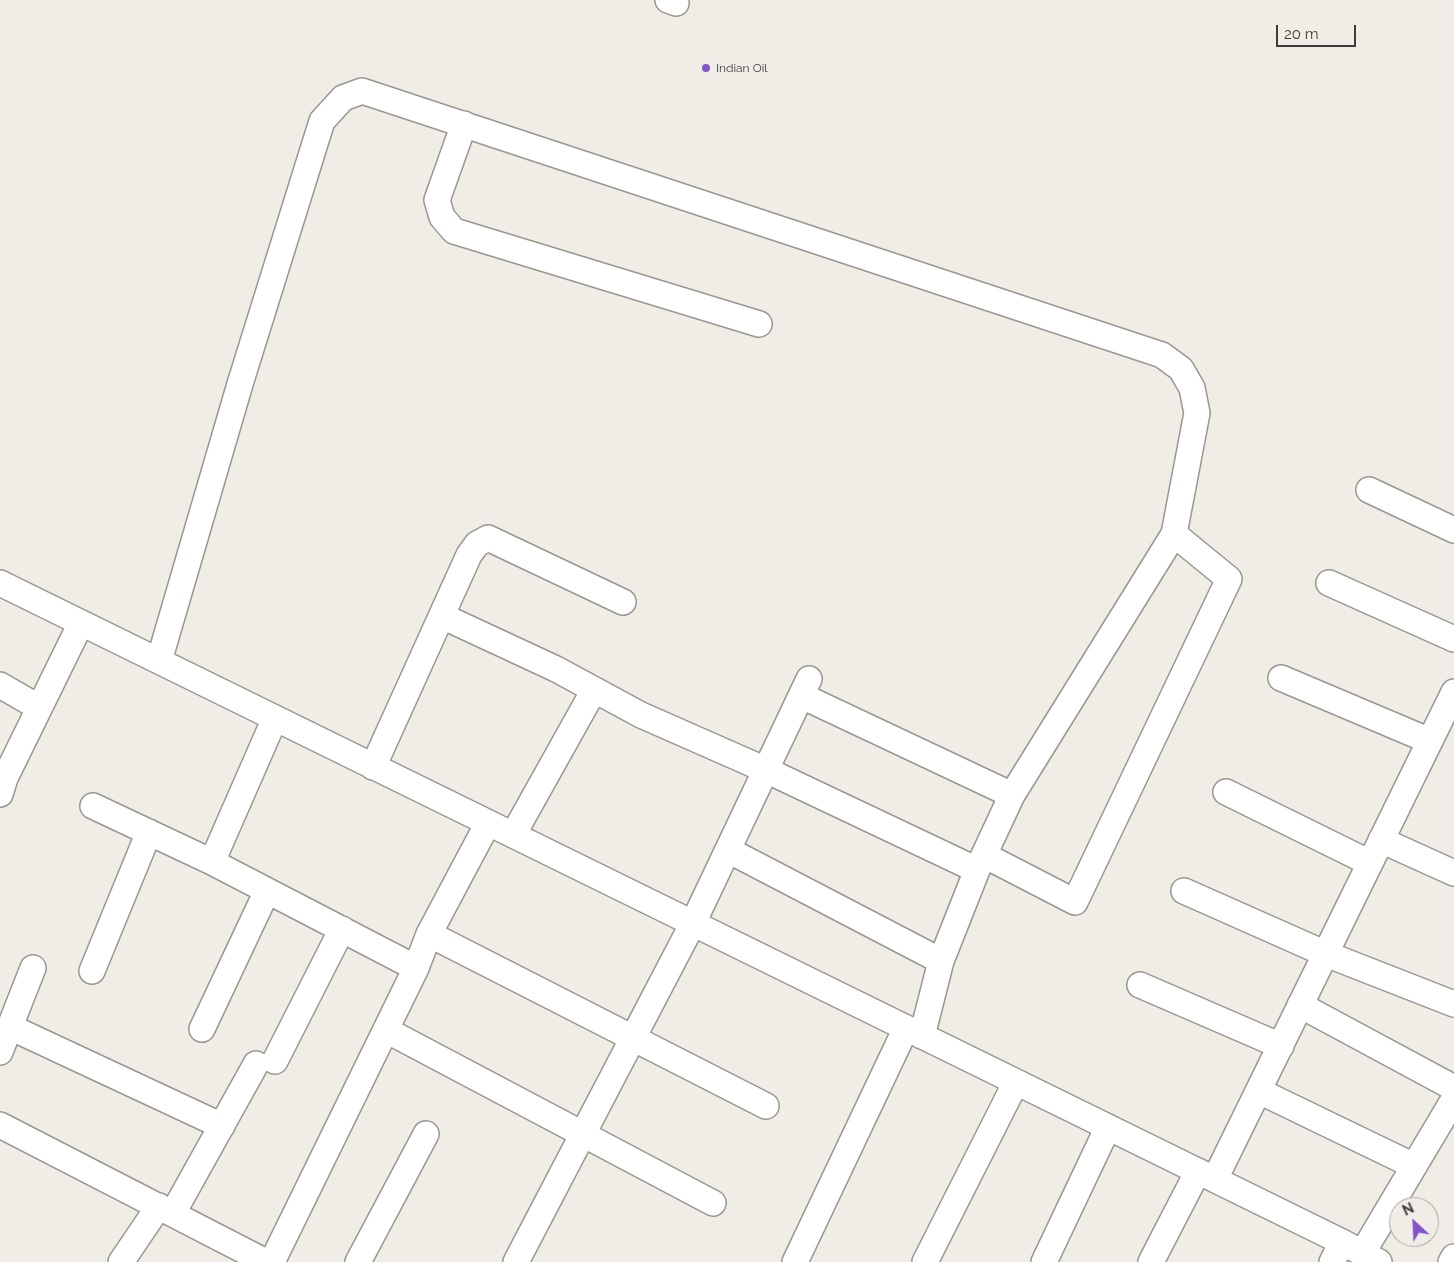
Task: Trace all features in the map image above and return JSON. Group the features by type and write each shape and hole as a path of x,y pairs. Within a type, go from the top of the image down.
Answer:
{"street":[{"path":"159,661 240,384 322,121 344,98 362,91 1162,355 1181,369 1192,388 1197,413 1174,534 1012,795 980,862 914,1032 795,1262"},
{"path":"464,124 437,200 442,217 454,231 759,324"},
{"path":"1369,490 1454,530"},
{"path":"442,616 556,670 642,715 1075,902 1229,578 1174,534"},
{"path":"373,767 469,554 477,544 488,538 623,602"},
{"path":"1330,583 1454,640"},
{"path":"0,584 1206,1175 1354,1254 1414,1166 1454,1099"},
{"path":"2,783 81,623"},
{"path":"1281,678 1430,741"},
{"path":"0,685 38,707"},
{"path":"516,1262 693,923 805,687 1012,795"},
{"path":"513,835 594,690"},
{"path":"1151,1262 1259,1091 1454,695"},
{"path":"212,862 275,718"},
{"path":"1226,792 1370,863"},
{"path":"93,806 212,862 416,968"},
{"path":"272,1262 416,968 429,934 488,823"},
{"path":"92,971 148,832"},
{"path":"1382,840 1454,873"},
{"path":"728,850 940,961"},
{"path":"202,1029 267,891"},
{"path":"1184,891 1326,954 1454,1004"},
{"path":"121,1262 166,1209 266,1063 342,929"},
{"path":"429,934 766,1106"},
{"path":"0,1052 33,968"},
{"path":"1140,985 1281,1046"},
{"path":"1300,1005 1454,1088"},
{"path":"10,1027 222,1126"},
{"path":"386,1030 714,1203"},
{"path":"925,1262 1016,1082"},
{"path":"1259,1091 1414,1166"},
{"path":"0,1125 266,1262"},
{"path":"1044,1262 1108,1127"},
{"path":"358,1262 426,1134"},
{"path":"1451,1262 1454,1257"}],"place":[{"name":"Indian Oil","path":"706,68"}]}
